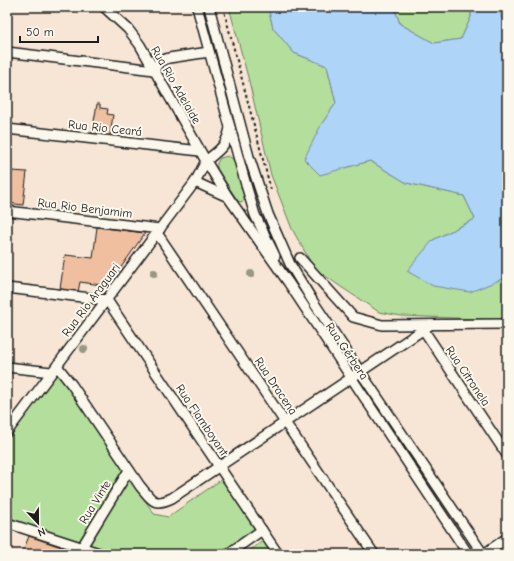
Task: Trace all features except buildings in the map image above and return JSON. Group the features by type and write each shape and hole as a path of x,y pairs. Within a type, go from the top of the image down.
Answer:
{"street":[{"name":"Rua Rio Adelaide","path":"104,7 113,11 140,45 206,161"},
{"path":"197,7 255,215 288,282"},
{"name":"Rua Gérbera","path":"209,7 249,157 268,214 290,264 360,372 484,554"},
{"path":"7,52 154,70 160,61 169,58 209,52"},
{"path":"228,197 195,182 206,161 224,145 230,128"},
{"name":"Rua Rio Ceará","path":"7,129 200,151"},
{"name":"Rua Gérbera","path":"206,161 228,197 288,282 468,554"},
{"name":"Rua Rio Araguari","path":"7,432 195,182"},
{"name":"Rua Rio Benjamim","path":"7,211 159,231"},
{"name":"Rua Dracena","path":"159,231 374,554"},
{"path":"300,258 353,317 382,325 426,327 507,324"},
{"path":"7,288 107,300"},
{"name":"Rua Flamboyant","path":"107,300 278,554"},
{"path":"7,367 54,369 72,384 129,470 151,500 162,503 172,498 286,423 426,327"},
{"name":"Rua Citronela","path":"426,327 507,455"},
{"name":"Rua Vinte","path":"82,547 129,470"},
{"path":"7,523 102,554"},
{"path":"228,554 262,530"},
{"path":"484,554 507,538"}],"path":[{"path":"223,7 272,193"}],"green space":[{"path":"229,7 268,7 273,28 294,53 327,66 336,103 321,125 320,174 370,161 407,183 464,196 475,219 433,240 507,277 507,320 401,316 379,312 314,268 292,229 271,175 249,81"},
{"path":"394,7 475,7 471,9 471,17 461,39 434,43 400,24"},
{"path":"228,156 235,162 245,197 245,200 241,202 238,201 217,169 217,163 220,158"},
{"path":"57,366 129,470 82,547 7,523 7,433"},
{"path":"129,476 154,514 168,517 222,479 258,529 229,554 108,554 85,546"},
{"path":"264,540 273,554 245,554"}],"water":[{"path":"268,7 394,7 400,24 434,43 461,39 471,17 471,9 475,7 499,7 507,38 507,277 470,292 433,286 407,271 433,240 475,219 464,196 407,183 370,161 320,175 304,159 321,125 336,103 327,66 294,53 273,28"}]}
